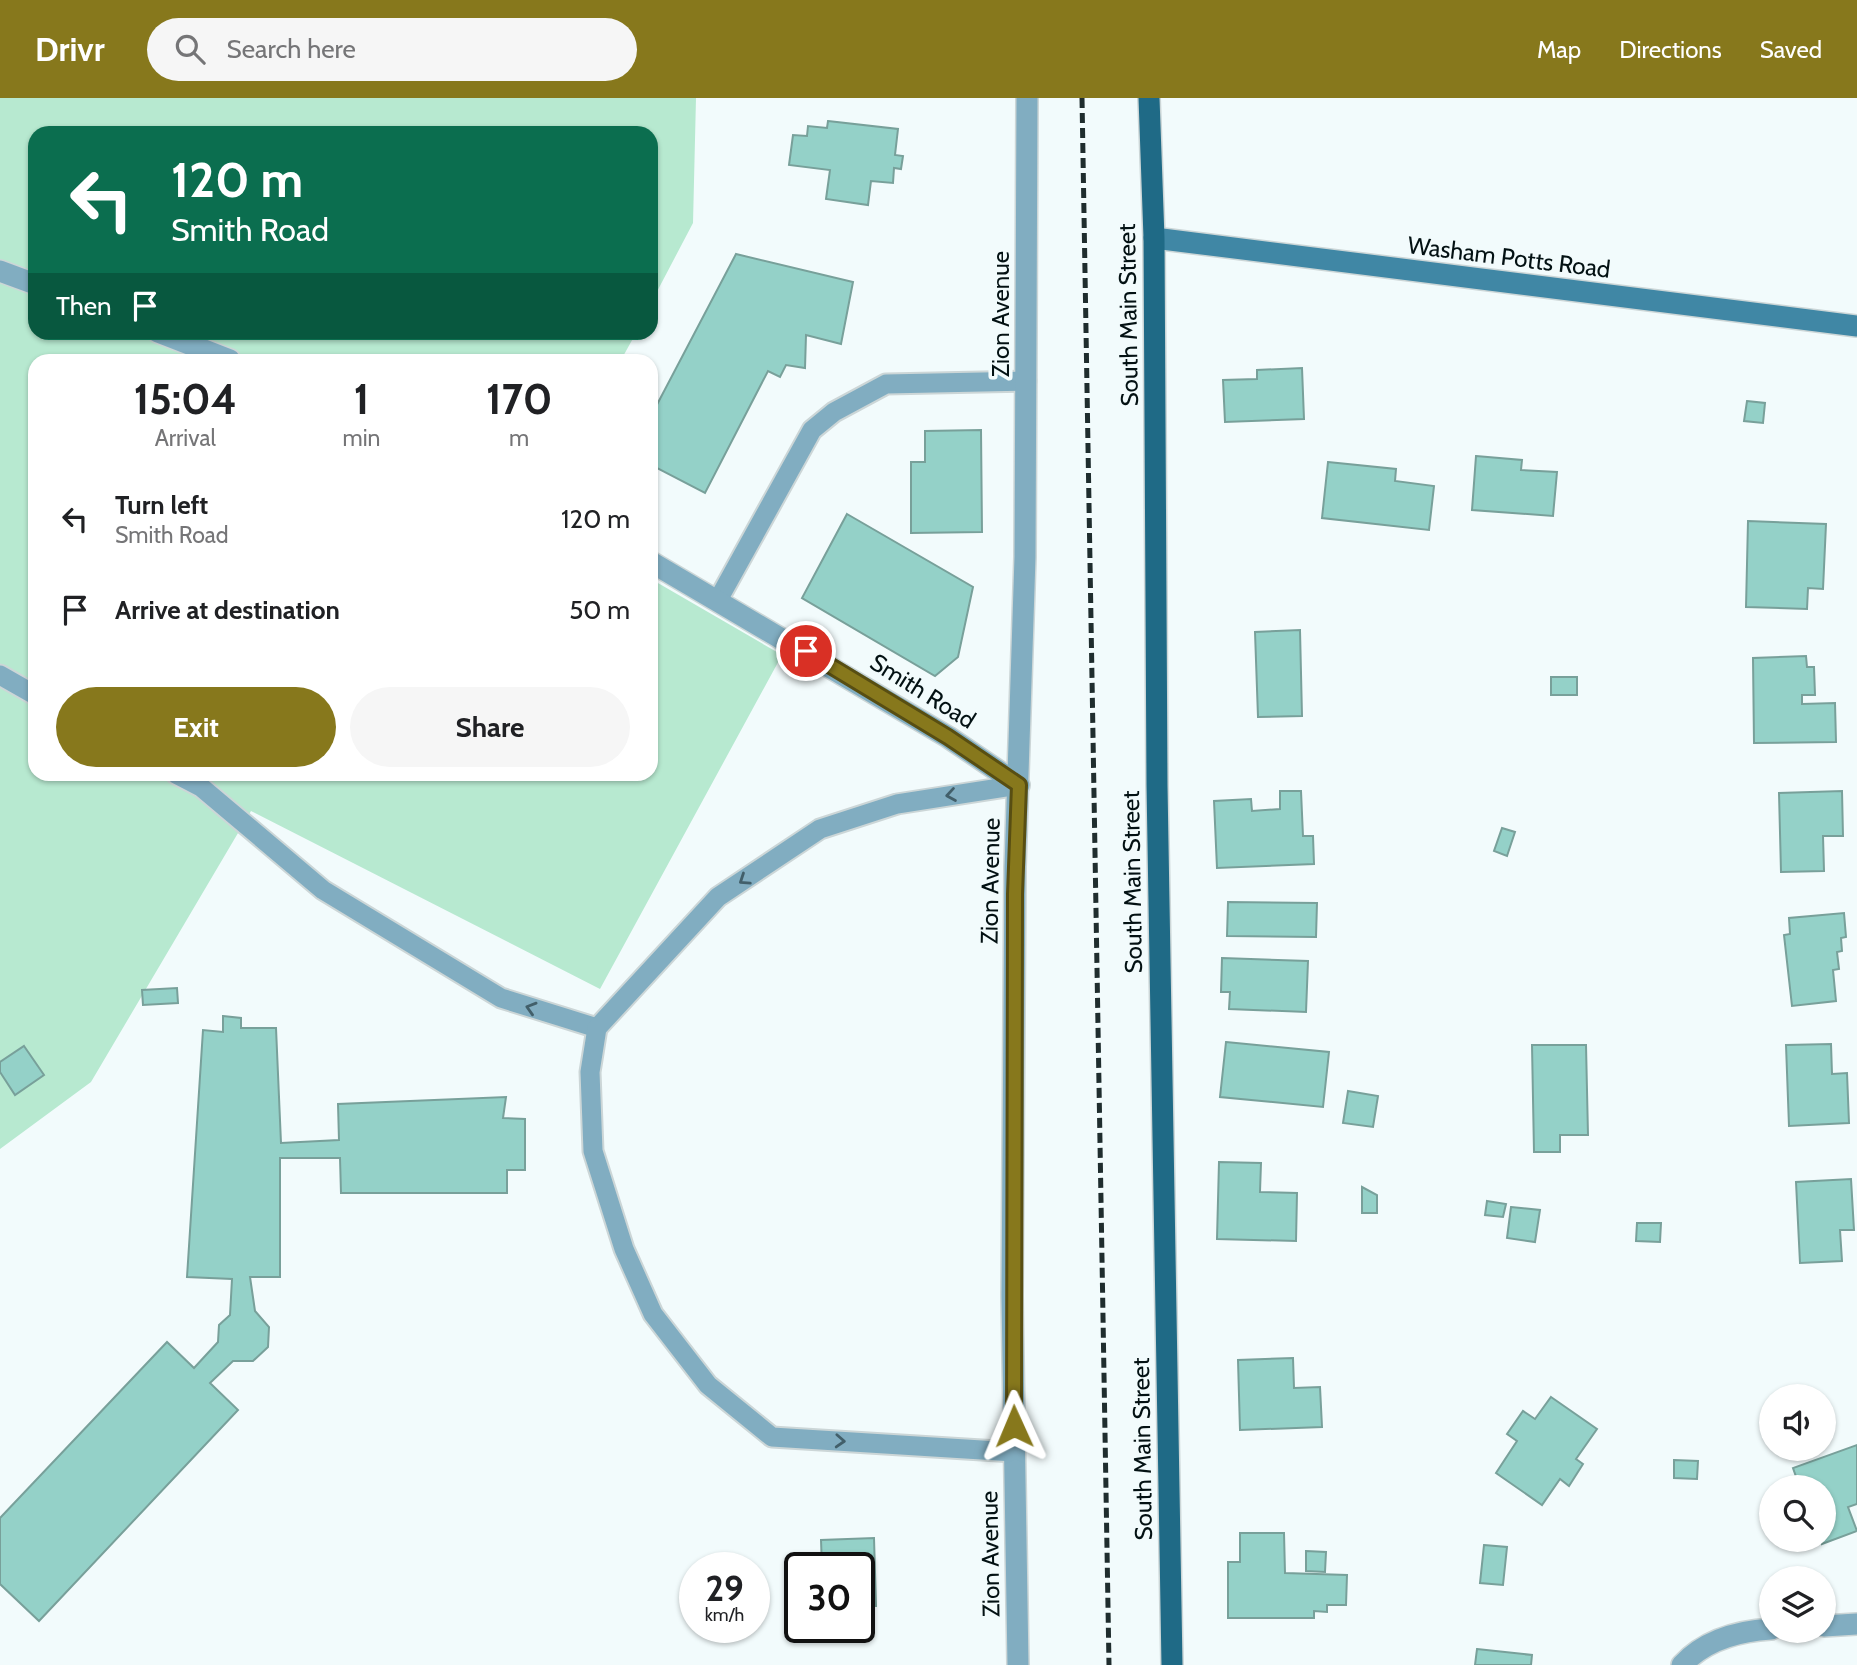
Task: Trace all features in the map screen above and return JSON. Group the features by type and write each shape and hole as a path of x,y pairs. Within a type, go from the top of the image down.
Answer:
{"main road":[{"name":"South Main Street","path":"1149,98 1154,238 1157,772 1172,1665"}],"street":[{"name":"Zion Avenue","path":"1018,1665 1012,1268 1016,867 1026,381 1027,98"},
{"name":"Washam Potts Road","path":"1154,238 1857,326"},
{"path":"0,271 28,281"},
{"path":"179,340 215,354"},
{"name":"Smith Road","path":"658,566 937,730 1019,785"},
{"path":"1836,1625 1857,1624"},
{"path":"1682,1665 1690,1656 1720,1638 1759,1630"}],"lane":[{"path":"718,600 812,430 834,412 886,384 1026,381"},
{"path":"0,675 28,691"},
{"path":"188,781 201,788 323,890 501,998 597,1028"},
{"path":"1014,1452 772,1437 708,1385 653,1314 624,1249 593,1151 590,1072 597,1028 718,897 820,828 897,804 1019,785"}],"green space":[{"path":"0,98 696,98 693,223 658,290 658,126 28,126 28,340 632,340 624,354 28,354 28,781 658,781 658,583 782,655 600,989 251,811 91,1082 0,1149"}],"building":[{"path":"828,121 898,129 895,155 903,156 901,169 894,168 893,183 871,181 868,205 826,199 830,170 789,165 793,135 807,136 808,126 827,128"},
{"path":"736,254 853,282 841,344 806,335 805,368 786,365 780,377 768,371 705,493 658,469 658,403"},
{"path":"1302,368 1304,419 1225,422 1223,380 1257,379 1257,370"},
{"path":"1747,401 1765,403 1763,423 1744,421"},
{"path":"981,430 982,532 911,533 911,462 925,462 925,431"},
{"path":"1476,456 1522,460 1521,470 1557,472 1553,516 1472,510"},
{"path":"1328,462 1396,469 1395,481 1434,486 1429,530 1322,518"},
{"path":"847,514 973,587 958,657 935,676 802,598"},
{"path":"1748,521 1826,524 1823,589 1808,588 1807,609 1746,607"},
{"path":"1300,630 1302,716 1258,717 1255,632"},
{"path":"1806,656 1807,667 1814,667 1815,695 1802,695 1802,704 1835,703 1836,742 1754,743 1753,658"},
{"path":"1551,677 1577,677 1577,695 1551,695"},
{"path":"1280,791 1301,791 1303,836 1313,836 1314,864 1217,868 1214,801 1251,799 1252,811 1280,809"},
{"path":"1842,791 1843,836 1823,836 1824,871 1781,872 1779,793"},
{"path":"1502,828 1515,832 1507,856 1494,851"},
{"path":"1228,902 1317,903 1316,937 1227,936"},
{"path":"1844,913 1846,937 1841,938 1842,951 1837,952 1839,969 1833,970 1836,1001 1792,1006 1784,935 1790,934 1789,918"},
{"path":"1222,958 1308,961 1306,1012 1229,1009 1230,992 1221,992"},
{"path":"177,988 178,1003 143,1005 142,990"},
{"path":"223,1016 241,1018 241,1028 276,1028 281,1143 339,1140 338,1104 506,1097 503,1118 525,1119 525,1170 507,1170 507,1193 341,1193 340,1158 280,1158 280,1277 250,1277 255,1311 269,1327 268,1347 253,1361 233,1361 210,1383 238,1410 39,1621 0,1584 0,1518 167,1342 194,1368 218,1342 219,1325 230,1315 232,1279 187,1277 203,1030 223,1032"},
{"path":"1226,1042 1329,1052 1323,1107 1220,1097"},
{"path":"1831,1044 1832,1074 1847,1073 1849,1123 1789,1126 1786,1045"},
{"path":"1532,1045 1586,1045 1588,1135 1560,1135 1560,1152 1534,1152"},
{"path":"24,1046 44,1075 15,1095 0,1072 0,1062"},
{"path":"1348,1091 1378,1096 1373,1127 1343,1123"},
{"path":"1219,1162 1261,1163 1260,1192 1297,1193 1296,1241 1217,1239"},
{"path":"1851,1179 1854,1230 1840,1230 1842,1261 1800,1263 1796,1182"},
{"path":"1362,1187 1377,1195 1377,1213 1362,1213"},
{"path":"1487,1201 1506,1204 1503,1217 1485,1215"},
{"path":"1511,1207 1540,1210 1535,1242 1507,1238"},
{"path":"1637,1223 1661,1223 1660,1242 1636,1241"},
{"path":"1293,1358 1294,1388 1320,1387 1322,1427 1240,1430 1238,1360"},
{"path":"1551,1397 1597,1429 1576,1459 1583,1464 1569,1486 1560,1479 1542,1505 1496,1473 1517,1441 1507,1434 1523,1411 1535,1419"},
{"path":"1857,1445 1857,1504 1848,1507 1857,1531 1836,1539 1836,1475 1795,1475 1793,1468 1812,1461 1836,1461 1836,1453"},
{"path":"1674,1460 1698,1461 1697,1479 1674,1478"},
{"path":"1240,1533 1284,1533 1285,1573 1347,1575 1346,1605 1327,1605 1327,1612 1314,1611 1314,1618 1228,1618 1228,1562 1240,1562"},
{"path":"874,1538 874,1552 821,1552 821,1540"},
{"path":"1484,1545 1507,1547 1503,1585 1480,1583"},
{"path":"1306,1551 1326,1552 1325,1572 1306,1571"},
{"path":"1477,1649 1532,1655 1531,1665 1475,1665"}],"railway":[{"path":"1082,98 1109,1665"}],"route":[{"path":"806,651 948,737 1019,785 1015,894 1012,1296 1014,1426"}]}
